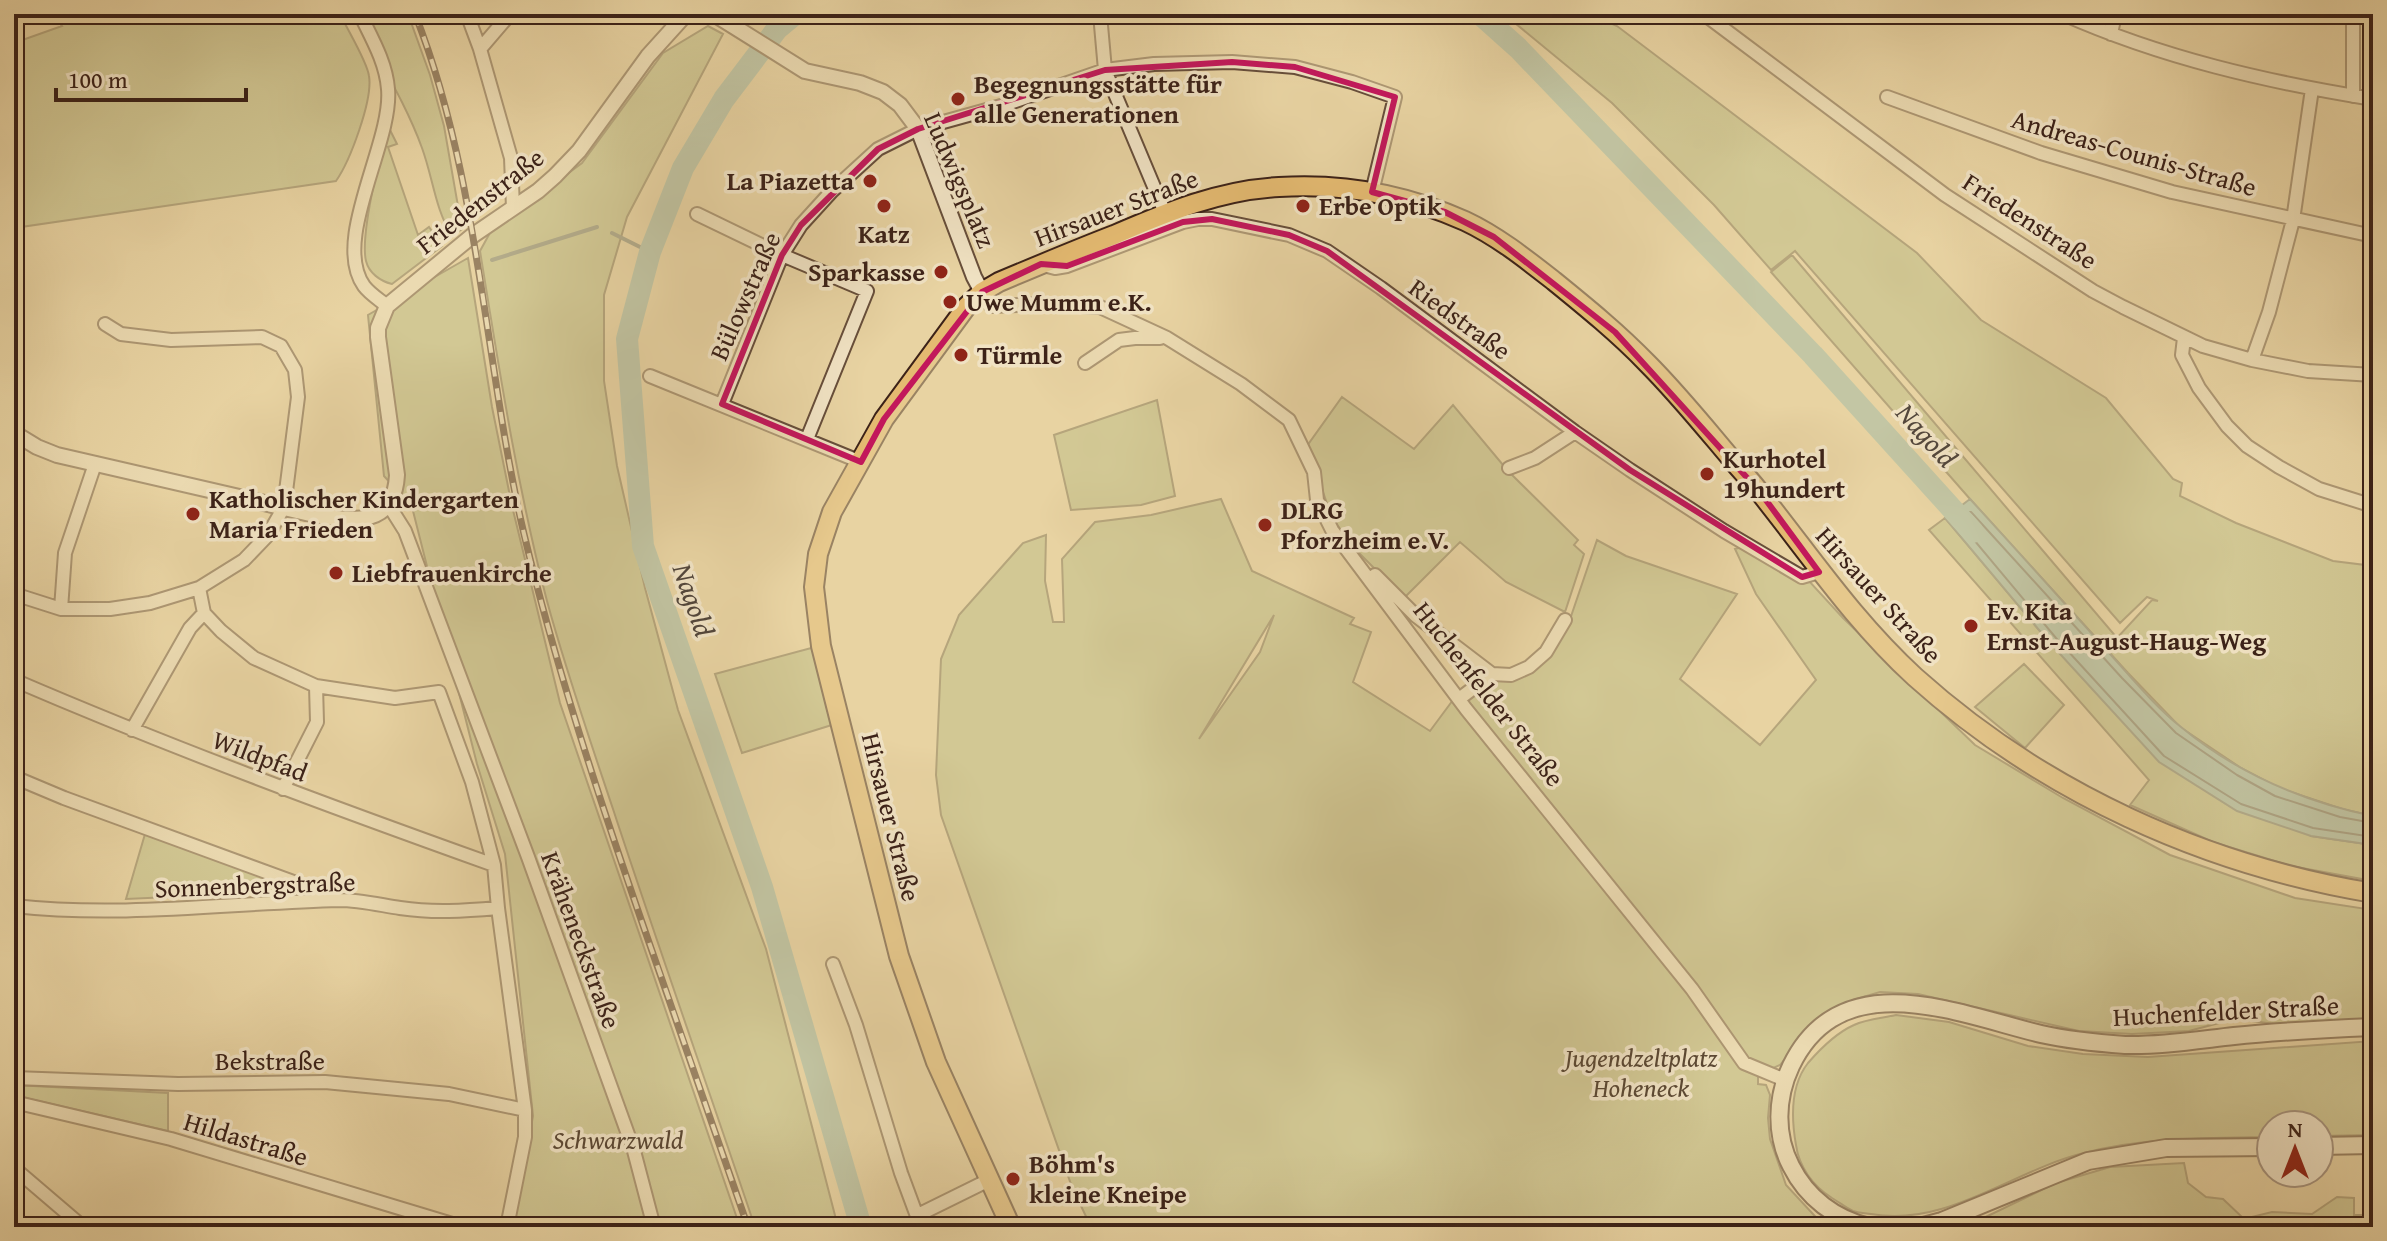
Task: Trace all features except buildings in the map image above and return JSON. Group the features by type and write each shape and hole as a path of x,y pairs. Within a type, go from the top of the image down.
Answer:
{"main road":[{"name":"Hirsauer Straße","path":"1011,1227 936,1062 899,956 821,646 814,603 818,554 832,512 884,419 967,306 982,292 1041,264 1210,198 1257,189 1308,186 1372,192 1445,212 1494,237 1534,265 1647,362 1760,492 1819,572 1865,626 1925,685 1992,738 2049,776 2131,819 2202,849 2299,878 2373,893"},
{"name":"Huchenfelder Straße","path":"1869,1227 1839,1217 1821,1204 1794,1172 1783,1147 1779,1122 1785,1080 1797,1054 1820,1028 1861,1006 1891,1002 1949,1009 2043,1034 2084,1042 2127,1045 2373,1027"},
{"path":"2335,1146 2373,1145"},
{"path":"1920,1227 1942,1221 2088,1161 2166,1148 2255,1147"}],"street":[{"path":"14,433 57,455 332,517 367,518 380,513 388,504 396,487 397,475 378,337 378,328 387,306 365,287 355,261 357,228 386,111 388,91 378,51 360,14"},
{"path":"467,14 511,158 513,208"},
{"path":"480,49 510,14"},
{"name":"Friedenstraße","path":"387,306 472,236 555,176 579,151 648,56 686,14"},
{"path":"1100,14 1105,70 1165,213"},
{"name":"Friedenstraße","path":"1704,14 1945,195 2093,291 2203,346 2308,371 2373,375"},
{"path":"2063,14 2190,61 2312,89 2373,99"},
{"path":"2111,34 2115,14"},
{"path":"2353,14 2353,96"},
{"name":"Ludwigsplatz","path":"719,18 794,65 813,74 860,83 883,92 900,105 918,129 982,292"},
{"name":"Bülowstraße","path":"722,404 782,255 801,225 878,149 918,129 1001,106 1105,70 1154,64 1232,62 1295,67 1395,97 1372,192"},
{"path":"2252,360 2269,312 2293,220 2312,89"},
{"name":"Andreas-Counis-Straße","path":"1887,97 2041,153 2172,192 2373,236"},
{"path":"697,214 867,291 807,439"},
{"name":"Riedstraße","path":"1041,264 1055,268 1198,219 1212,219 1289,235 1327,251 1575,432 1724,531 1802,577 1819,572"},
{"name":"Huchenfelder Straße","path":"982,292 991,306 1040,304 1100,307 1167,338 1241,384 1289,420 1314,472 1317,500 1332,530 1459,699 1692,989 1744,1063 1785,1080"},
{"path":"14,594 61,609 110,609 150,603 199,588 244,560 268,535 284,507 298,397 295,370 281,346 262,337 171,340 121,334 105,324"},
{"path":"1085,363 1119,340 1167,338"},
{"path":"2184,338 2182,355 2199,388 2227,426 2247,446 2319,489 2373,506"},
{"path":"650,376 861,462"},
{"path":"1509,468 1535,458 1575,432"},
{"path":"61,609 65,553 95,464"},
{"name":"Kräheneckstraße","path":"388,504 405,531 528,857 629,1138 654,1227"},
{"path":"1360,565 1369,569 1416,616 1492,674 1511,675 1529,667 1546,652 1565,620"},
{"path":"199,588 204,613 221,631 254,658 316,686 395,698 439,692 456,672"},
{"path":"132,730 190,628 204,613"},
{"path":"1459,699 1492,674"},
{"name":"Wildpfad","path":"14,680 283,789 494,865"},
{"path":"283,789 317,722 316,686"},
{"path":"439,692 472,782 494,865 525,1110 525,1137 507,1227"},
{"path":"14,777 342,900"},
{"name":"Sonnenbergstraße","path":"14,906 91,911 158,910 342,900 425,911 498,908"},
{"path":"833,964 856,1025 901,1173 919,1221 989,1180"},
{"name":"Bekstraße","path":"14,1078 178,1084 325,1082 449,1094 525,1110"},
{"name":"Hildastraße","path":"14,1102 171,1139 462,1227"},
{"path":"14,1168 83,1227"},
{"path":"14,1206 15,1227"}],"highlighted area":[{"path":"1232,62 1295,67 1395,97 1372,192 1445,212 1494,237 1615,332 1760,492 1819,572 1802,577 1630,470 1327,251 1289,235 1212,219 1183,222 1067,266 1041,264 982,292 884,419 861,462 722,404 782,255 801,225 878,149 918,129 1105,70"}],"green space":[{"path":"52,14 340,14 369,76 368,100 342,172 336,181 14,228 14,43 62,26"},
{"path":"355,14 408,14 444,126 462,229 452,236 442,215 415,131"},
{"path":"1504,14 1590,14 1617,26 1917,253 1981,320 2106,398 2173,479 2182,483 2180,496 2236,523 2333,561 2373,566 2373,816 2279,788 2241,768 2180,727 1970,499 1771,272 1792,255 2117,638 2152,600 2158,601 2147,597 2120,623 1795,251 1771,270 1714,205 1612,103"},
{"name":"Schwarzwald","path":"708,26 723,34 627,217 604,295 604,381 617,466 645,588 678,710 766,949 838,1227 755,1227 554,627 518,471 480,251 491,231 582,163 663,53"},
{"path":"390,130 397,144 388,147 418,235 429,227 442,246 392,284 372,273 367,265 365,249 375,177 387,131"},
{"name":"Schwarzwald","path":"468,258 512,506 560,703 740,1227 513,1227 533,1116 505,854 477,764 412,507 384,476 368,315"},
{"path":"1342,397 1414,449 1453,405 1508,471 1578,540 1574,545 1584,554 1565,612 1506,582 1460,542 1404,598 1349,543 1331,515 1307,446"},
{"path":"1157,400 1175,496 1141,505 1071,510 1054,435"},
{"name":"Jugendzeltplatz Hoheneck","path":"1221,499 1252,571 1354,618 1350,624 1371,632 1353,682 1430,731 1453,700 1493,678 1513,679 1538,668 1566,631 1597,540 1626,556 1737,594 1680,679 1760,745 1816,680 1756,594 1735,549 1742,547 1809,581 1843,618 1975,745 2063,798 2170,855 2295,898 2373,910 2373,1021 2275,1024 2228,1018 2189,1031 2132,1034 2079,1031 1918,994 1880,992 1853,1000 1830,1012 1807,1031 1780,1065 1758,1075 1758,1084 1766,1085 1770,1095 1770,1139 1786,1185 1825,1227 1091,1227 1072,1187 941,815 936,775 941,659 959,615 1023,543 1046,535 1045,581 1053,622 1064,622 1062,559 1095,522 1151,515","holes":["1274,615 1260,652 1199,739"]},
{"path":"1945,518 2050,643 2311,836 2373,845 2373,881 2291,866 2213,842 2130,805 2149,780 1929,530"},
{"path":"815,647 835,724 742,753 715,674"},
{"path":"2024,664 2064,705 2025,748 1975,707"},
{"path":"145,834 303,891 126,899"},
{"path":"1896,1015 1949,1022 2028,1046 2083,1054 2148,1057 2373,1041 2373,1135 2335,1136 2335,1109 2255,1109 2255,1137 2177,1139 2107,1148 2058,1161 1979,1195 1926,1213 1899,1216 1855,1212 1825,1193 1804,1168 1794,1134 1793,1113 1798,1082 1808,1063 1847,1028"},
{"path":"14,1085 168,1093 168,1131 17,1096"},
{"path":"2184,1163 2188,1183 2206,1197 2223,1199 2244,1219 2272,1212 2312,1214 2337,1197 2354,1198 2354,1215 2373,1215 2373,1227 1965,1227 2056,1183 2110,1167"}],"water":[{"path":"1970,499 2171,718 2225,759 2271,784 2373,816 2373,845 2311,836 2237,811 2159,762 2050,643 1945,518"}],"waterway":[{"name":"Nagold","path":"795,14 777,29 724,99 683,168 650,252 627,339 643,546 762,887 861,1227"},
{"name":"Nagold","path":"1480,14 1518,48 1813,355 1973,532"},
{"path":"492,260 597,227"},
{"path":"612,233 650,252"}],"railway":[{"path":"415,14 437,77 454,141 468,206 510,469 550,634 611,830 748,1227"}],"place":[{"name":"Begegnungsstätte für alle Generationen","path":"958,99"},
{"name":"La Piazetta","path":"870,181"},
{"name":"Katz","path":"884,206"},
{"name":"Erbe Optik","path":"1303,206"},
{"name":"Sparkasse","path":"941,272"},
{"name":"Uwe Mumm e.K.","path":"950,302"},
{"name":"Türmle","path":"961,355"},
{"name":"Kurhotel 19hundert","path":"1707,474"},
{"name":"Katholischer Kindergarten Maria Frieden","path":"193,514"},
{"name":"DLRG Pforzheim e.V.","path":"1265,525"},
{"name":"Liebfrauenkirche","path":"336,573"},
{"name":"Ev. Kita Ernst-August-Haug-Weg","path":"1971,626"},
{"name":"Böhm's kleine Kneipe","path":"1013,1179"}]}
